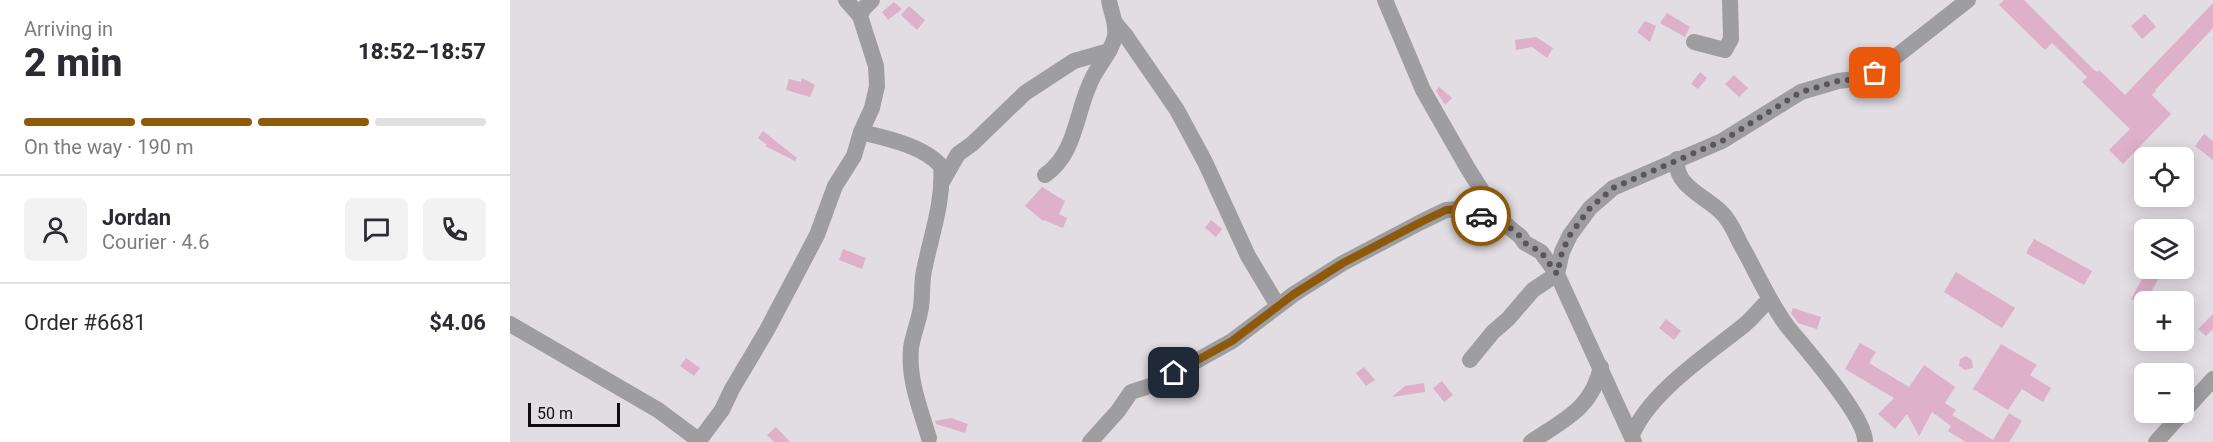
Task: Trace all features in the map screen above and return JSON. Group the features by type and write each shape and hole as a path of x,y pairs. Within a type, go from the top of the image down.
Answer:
{"street":[{"path":"510,324 658,410 693,436 697,442 725,405 817,236 836,186 854,156 874,101 877,76 860,16 846,0"},
{"path":"860,16 872,0"},
{"path":"1045,175 1052,171 1064,153 1074,132 1092,78 1109,51 1115,35 1115,23 1109,0"},
{"path":"1385,0 1423,90 1501,221 1525,243 1541,252 1557,274 1629,437"},
{"path":"1694,42 1725,50 1731,39 1730,0"},
{"path":"1470,360 1533,290 1557,274 1562,252 1570,235 1590,208 1604,194 1677,159 1722,141 1801,92 1838,81 1865,78 1875,73 1968,0"},
{"path":"1115,23 1177,110 1205,162 1248,256 1278,306"},
{"path":"942,182 957,154 972,144 1026,93 1048,76 1074,61 1109,51"},
{"path":"861,132 900,143 928,155 941,166 942,182 922,278 921,306 911,359 916,398 929,438"},
{"path":"1677,159 1676,167 1683,180 1726,217 1769,300 1815,359 1863,428 1865,442"},
{"path":"1090,442 1118,411 1131,392 1153,385 1232,341 1278,306 1343,263 1446,210 1471,212 1507,225"},
{"path":"1629,437 1643,413 1652,403 1745,324 1769,300"},
{"path":"1531,442 1582,406 1592,392 1600,368"},
{"path":"2156,442 2213,379"}],"building":[{"path":"2004,0 2024,0 2094,70 2098,72 2099,70 2125,95 2213,3 2213,28 2155,90 2152,95 2171,114 2139,147 2134,147 2134,153 2123,164 2109,150 2130,129 2082,82 2087,77 2052,43 2045,50 1999,5"},
{"path":"894,2 902,9 888,20 882,12"},
{"path":"909,6 925,20 917,30 901,15"},
{"path":"1667,13 1690,27 1685,37 1660,23"},
{"path":"2145,14 2156,27 2142,39 2131,26"},
{"path":"1645,21 1656,26 1650,42 1637,32"},
{"path":"1536,37 1553,48 1547,58 1532,47 1516,50 1515,40"},
{"path":"1700,72 1707,78 1698,89 1691,84"},
{"path":"1734,75 1748,88 1739,97 1725,84"},
{"path":"802,78 815,85 810,97 786,90 789,79 801,82"},
{"path":"1439,87 1452,98 1445,105 1436,91"},
{"path":"763,131 797,158 795,161 765,146 767,145 758,138"},
{"path":"2204,134 2213,141 2213,160 2195,146"},
{"path":"1042,187 1065,201 1059,214 1067,218 1063,228 1043,221 1025,206"},
{"path":"1211,220 1222,229 1216,237 1205,228"},
{"path":"2034,239 2092,271 2084,285 2026,253"},
{"path":"843,249 866,258 862,269 839,260"},
{"path":"1956,272 2015,308 2002,328 1944,292"},
{"path":"2142,279 2159,279 2151,291 2135,291"},
{"path":"1793,308 1821,317 1817,329 1798,323 1791,313"},
{"path":"2213,314 2213,329 2206,336 2198,329"},
{"path":"1666,319 1681,331 1674,340 1659,328"},
{"path":"1860,343 1876,352 1869,363 1909,387 1924,365 1955,387 1945,403 1956,410 1952,415 1993,440 2009,413 2022,421 2009,442 1966,442 1948,431 1951,426 1932,412 1919,436 1907,414 1895,429 1878,414 1894,398 1845,369"},
{"path":"2001,344 2037,365 2030,375 2051,388 2043,402 2022,389 2008,410 1973,389"},
{"path":"1966,356 1972,360 1973,368 1965,370 1959,366 1960,359"},
{"path":"686,358 700,368 694,376 680,366"},
{"path":"1364,367 1375,380 1366,386 1356,373"},
{"path":"1442,381 1453,395 1444,402 1433,388"},
{"path":"1424,383 1425,392 1392,397 1405,386"},
{"path":"951,418 968,424 965,433 936,424 935,421"},
{"path":"776,427 790,442 774,442 767,435"}],"way so far":[{"path":"1481,216 1507,225 1525,243 1541,252 1557,274 1562,252 1570,235 1590,208 1613,188 1722,141 1801,92 1838,81 1865,78 1875,73"}],"route":[{"path":"1174,373 1232,341 1294,294 1343,263 1421,222 1446,210 1458,209 1481,216"}]}
